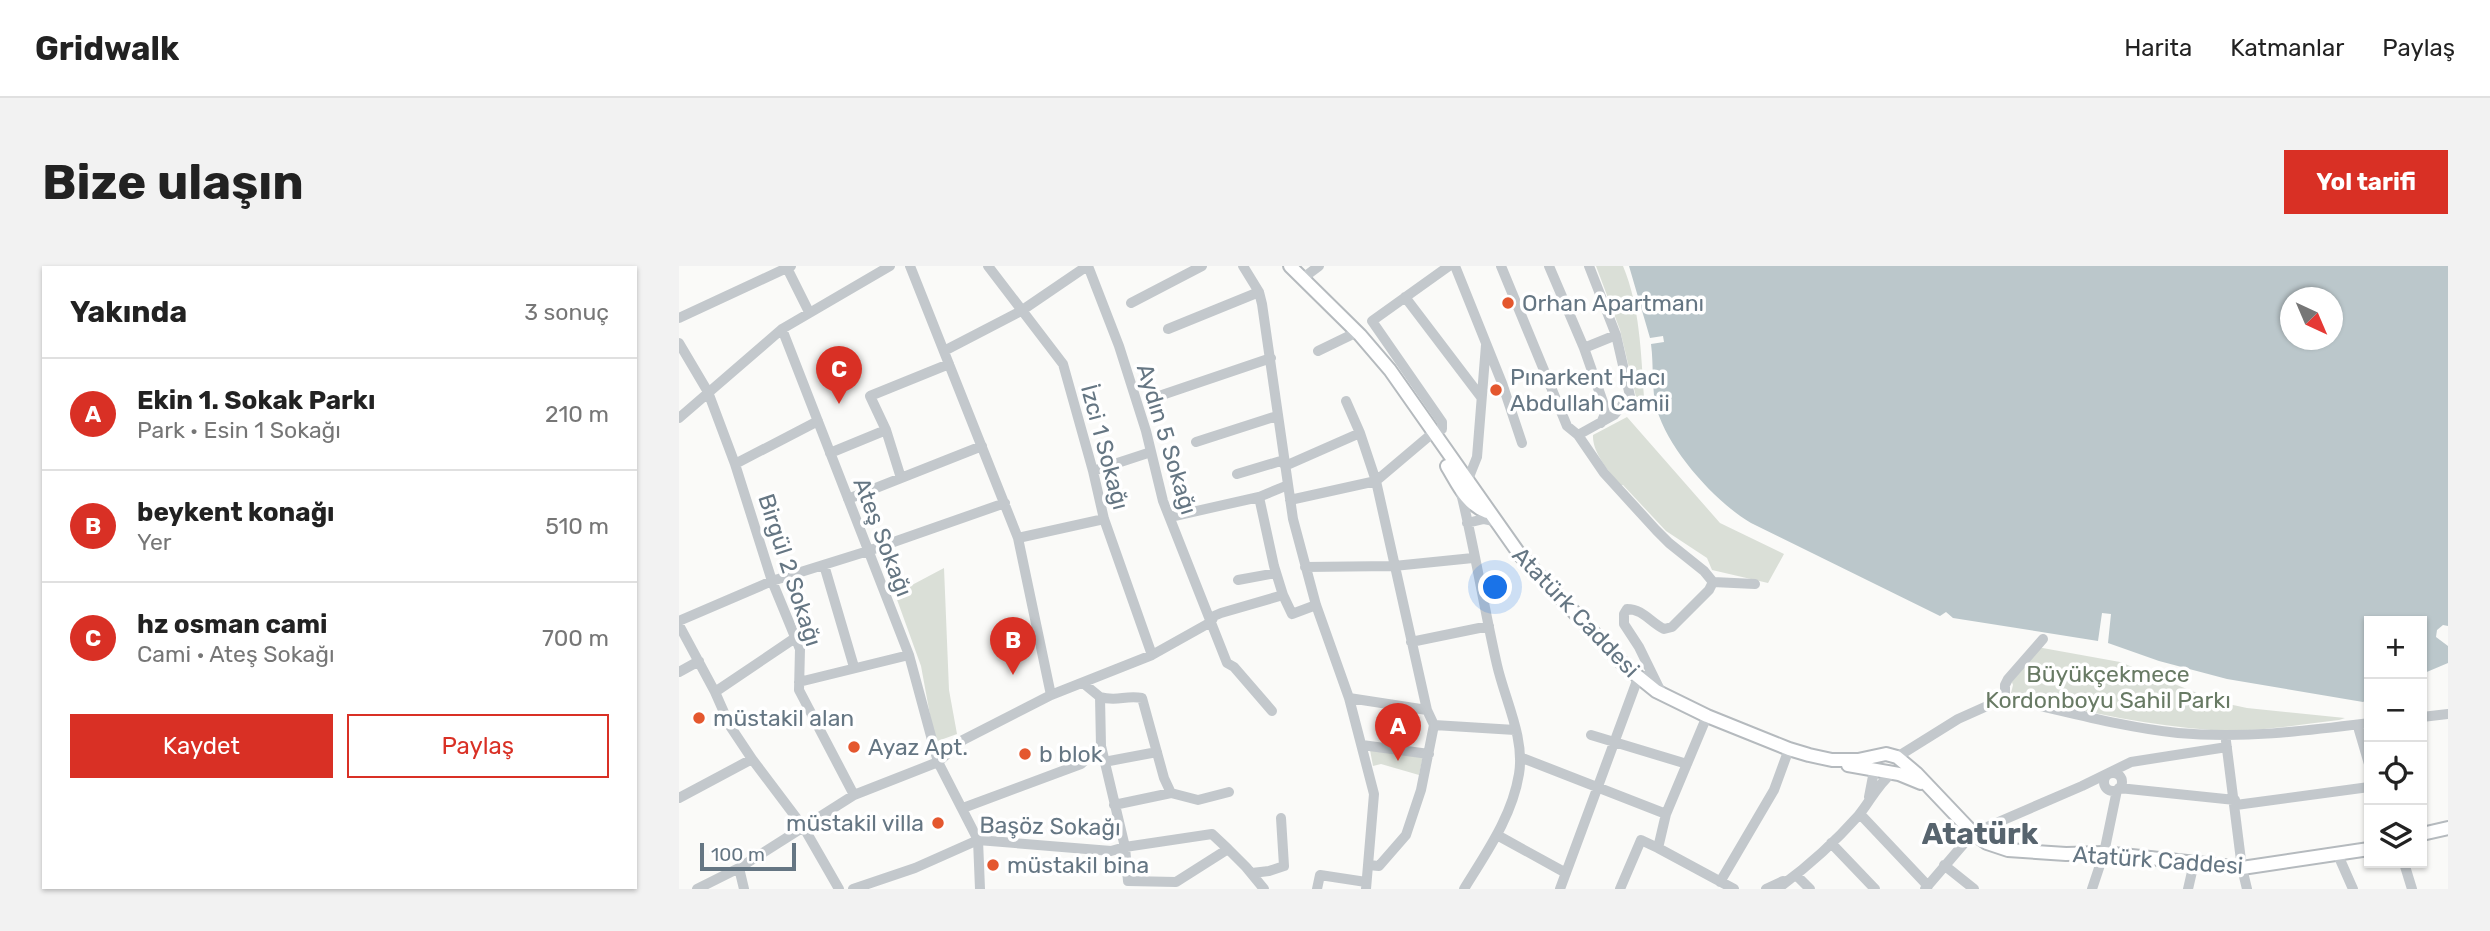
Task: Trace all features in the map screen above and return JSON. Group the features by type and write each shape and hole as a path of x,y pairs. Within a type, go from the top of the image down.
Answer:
{"main road":[{"path":"1282,266 1351,335 1431,435"},
{"path":"1290,266 1375,353 1464,486"},
{"name":"Atatürk Caddesi","path":"1464,486 1481,519 1662,694 1707,716 1789,749 1874,771"},
{"path":"1832,760 1858,760 1886,754 1897,757 1892,773"},
{"path":"1878,755 1873,763 1874,771 1910,777 1928,787"},
{"name":"Atatürk Caddesi","path":"1897,757 1916,773 1973,833 1987,843 2008,850 2066,854 2104,853 2242,868 2364,850"},
{"path":"2427,833 2448,828"}],"street":[{"path":"679,418 782,329 890,266"},
{"path":"910,266 1017,538 1051,695"},
{"name":"İzci 1 Sokağı","path":"988,266 1063,364 1104,519 1152,655"},
{"path":"944,351 1021,311 1088,266"},
{"name":"Aydın 5 Sokağı","path":"1088,266 1119,346 1163,501 1227,663 1234,667 1272,712"},
{"path":"1131,303 1202,266"},
{"path":"1243,266 1259,292 1290,499 1305,567 1349,698 1374,794 1366,886 1320,875 1317,889"},
{"path":"1303,278 1319,266"},
{"path":"1290,499 1376,481 1442,429 1442,422 1372,321 1449,266"},
{"path":"1455,266 1522,443"},
{"path":"1501,266 1567,426 1579,435 1604,473 1669,543 1704,571 1713,582 1755,584"},
{"path":"1549,266 1584,348 1604,405 1605,414 1600,424"},
{"path":"1579,435 1614,415 1626,400 1616,335 1589,266"},
{"path":"679,318 788,267 809,312"},
{"path":"1168,329 1259,292"},
{"path":"1405,297 1481,397"},
{"name":"Ateş Sokağı","path":"782,329 909,655 938,762 978,840"},
{"path":"1318,351 1351,335"},
{"path":"1584,348 1616,335"},
{"name":"Birgül 2 Sokağı","path":"679,343 708,392 735,464 772,582 800,649 799,690 854,795"},
{"path":"1464,889 1511,806 1520,757 1473,558 1481,519 1464,486 1477,457 1486,343"},
{"path":"1162,394 1271,358"},
{"path":"901,478 886,430 870,396 949,364"},
{"path":"1604,405 1612,407 1626,400"},
{"path":"1346,401 1376,481 1427,710 1434,725 1422,790 1406,835 1379,866 1368,865"},
{"path":"1196,442 1277,416"},
{"path":"735,464 818,421"},
{"path":"830,453 886,430"},
{"path":"1237,474 1285,463 1360,433"},
{"path":"848,499 982,446"},
{"path":"1093,471 1151,452"},
{"path":"1170,517 1259,497 1288,485"},
{"path":"1259,497 1276,572 1292,614 1316,605"},
{"path":"839,889 804,828 730,726 679,623 772,582 1005,503"},
{"path":"1017,538 1104,519"},
{"path":"1305,567 1394,566 1473,558"},
{"path":"824,565 854,667"},
{"path":"1238,580 1276,572"},
{"path":"1560,889 1613,743 1641,675 1643,654 1624,624 1623,618 1627,609 1639,611 1664,629 1672,627 1709,590 1713,582"},
{"path":"697,889 739,867 854,795 938,762 963,740 1051,695 1152,655 1211,622 1214,616 1283,595"},
{"path":"1411,642 1489,626"},
{"path":"715,692 795,638"},
{"path":"2005,698 2008,679 2043,639"},
{"path":"1641,675 1643,654"},
{"path":"799,682 909,655"},
{"path":"679,672 699,661"},
{"path":"1083,683 1100,697 1112,701 1131,696 1142,698 1164,778 1171,793"},
{"path":"1100,697 1101,746 1125,847 1128,881 1179,885 1228,849 1264,889"},
{"path":"1349,698 1427,710"},
{"path":"1897,757 1958,719 2005,698 2176,732 2270,735 2364,724"},
{"path":"2427,716 2448,713"},
{"path":"1658,848 1666,814 1707,716"},
{"path":"1434,725 1515,730"},
{"path":"2361,733 2364,745"},
{"path":"1591,735 1687,764"},
{"path":"2226,735 2242,868 2247,889"},
{"path":"1362,744 1429,754"},
{"path":"963,808 1081,764 1101,746"},
{"path":"1860,814 1927,887 1973,833 2079,788 2131,762 2227,747"},
{"path":"1720,882 1773,790 1789,749"},
{"path":"1104,762 1157,752"},
{"path":"1520,757 1666,814"},
{"path":"679,798 752,759"},
{"path":"1868,801 1874,771"},
{"path":"1777,889 1796,875 1860,814 1880,784 1892,773"},
{"path":"2092,889 2104,853 2115,789 2122,783 2116,774 2110,774"},
{"path":"2079,788 2115,789 2235,803 2364,788"},
{"path":"1114,805 1171,793 1198,800 1229,792"},
{"path":"1252,873 1284,866 1282,818"},
{"name":"Başöz Sokağı","path":"853,889 915,868 978,840 1111,851 1212,834 1228,849"},
{"path":"1496,835 1566,873"},
{"path":"978,840 980,889"},
{"path":"1620,889 1641,840 1734,889"},
{"path":"1831,843 1875,889"},
{"path":"2338,855 2353,889"},
{"path":"2188,889 2194,863"},
{"path":"1944,865 1974,889"},
{"path":"739,867 744,889"},
{"path":"2405,868 2412,889"},
{"path":"1766,889 1796,875"},
{"path":"1796,875 1810,889"}],"green space":[{"path":"1596,266 1623,266 1629,282 1641,347 1644,397 1636,397 1620,330"},
{"path":"1627,417 1720,523 1784,554 1768,583 1712,570 1707,558 1666,531 1623,485 1620,486 1598,455 1593,435"},
{"path":"944,568 949,690 957,734 935,742 921,666 895,594"},
{"name":"Büyükçekmece Kordonboyu Sahil Parkı","path":"2037,647 2120,662 2219,702 2247,708 2345,718 2259,729 2211,730 2110,716 2011,693 2013,685 2010,677"},
{"path":"1370,750 1423,756 1419,775 1381,764 1373,766"}],"shaded area":[{"path":"1629,266 2448,266 2448,626 2443,625 2437,630 2436,637 2448,646 2448,663 2427,672 2427,616 2364,616 2363,702 2227,679 2159,661 2108,643 2111,614 2102,613 2098,641 1953,618 1946,612 1940,616 1751,523 1709,489 1672,442 1657,410 1651,344 1664,342 1663,336 1650,338"}],"place":[{"name":"Orhan Apartmanı","path":"1508,303"},
{"name":"Pınarkent Hacı Abdullah Camii","path":"1496,390"},
{"name":"hz osman cami","path":"839,404"},
{"name":"beykent konağı","path":"1013,675"},
{"name":"müstakil alan","path":"699,718"},
{"name":"Ayaz Apt.","path":"854,747"},
{"name":"b blok","path":"1025,754"},
{"name":"Ekin 1. Sokak Parkı","path":"1398,761"},
{"name":"müstakil villa","path":"938,823"},
{"name":"müstakil bina","path":"993,865"}],"district":[{"name":"Atatürk","path":"1980,834"}]}
